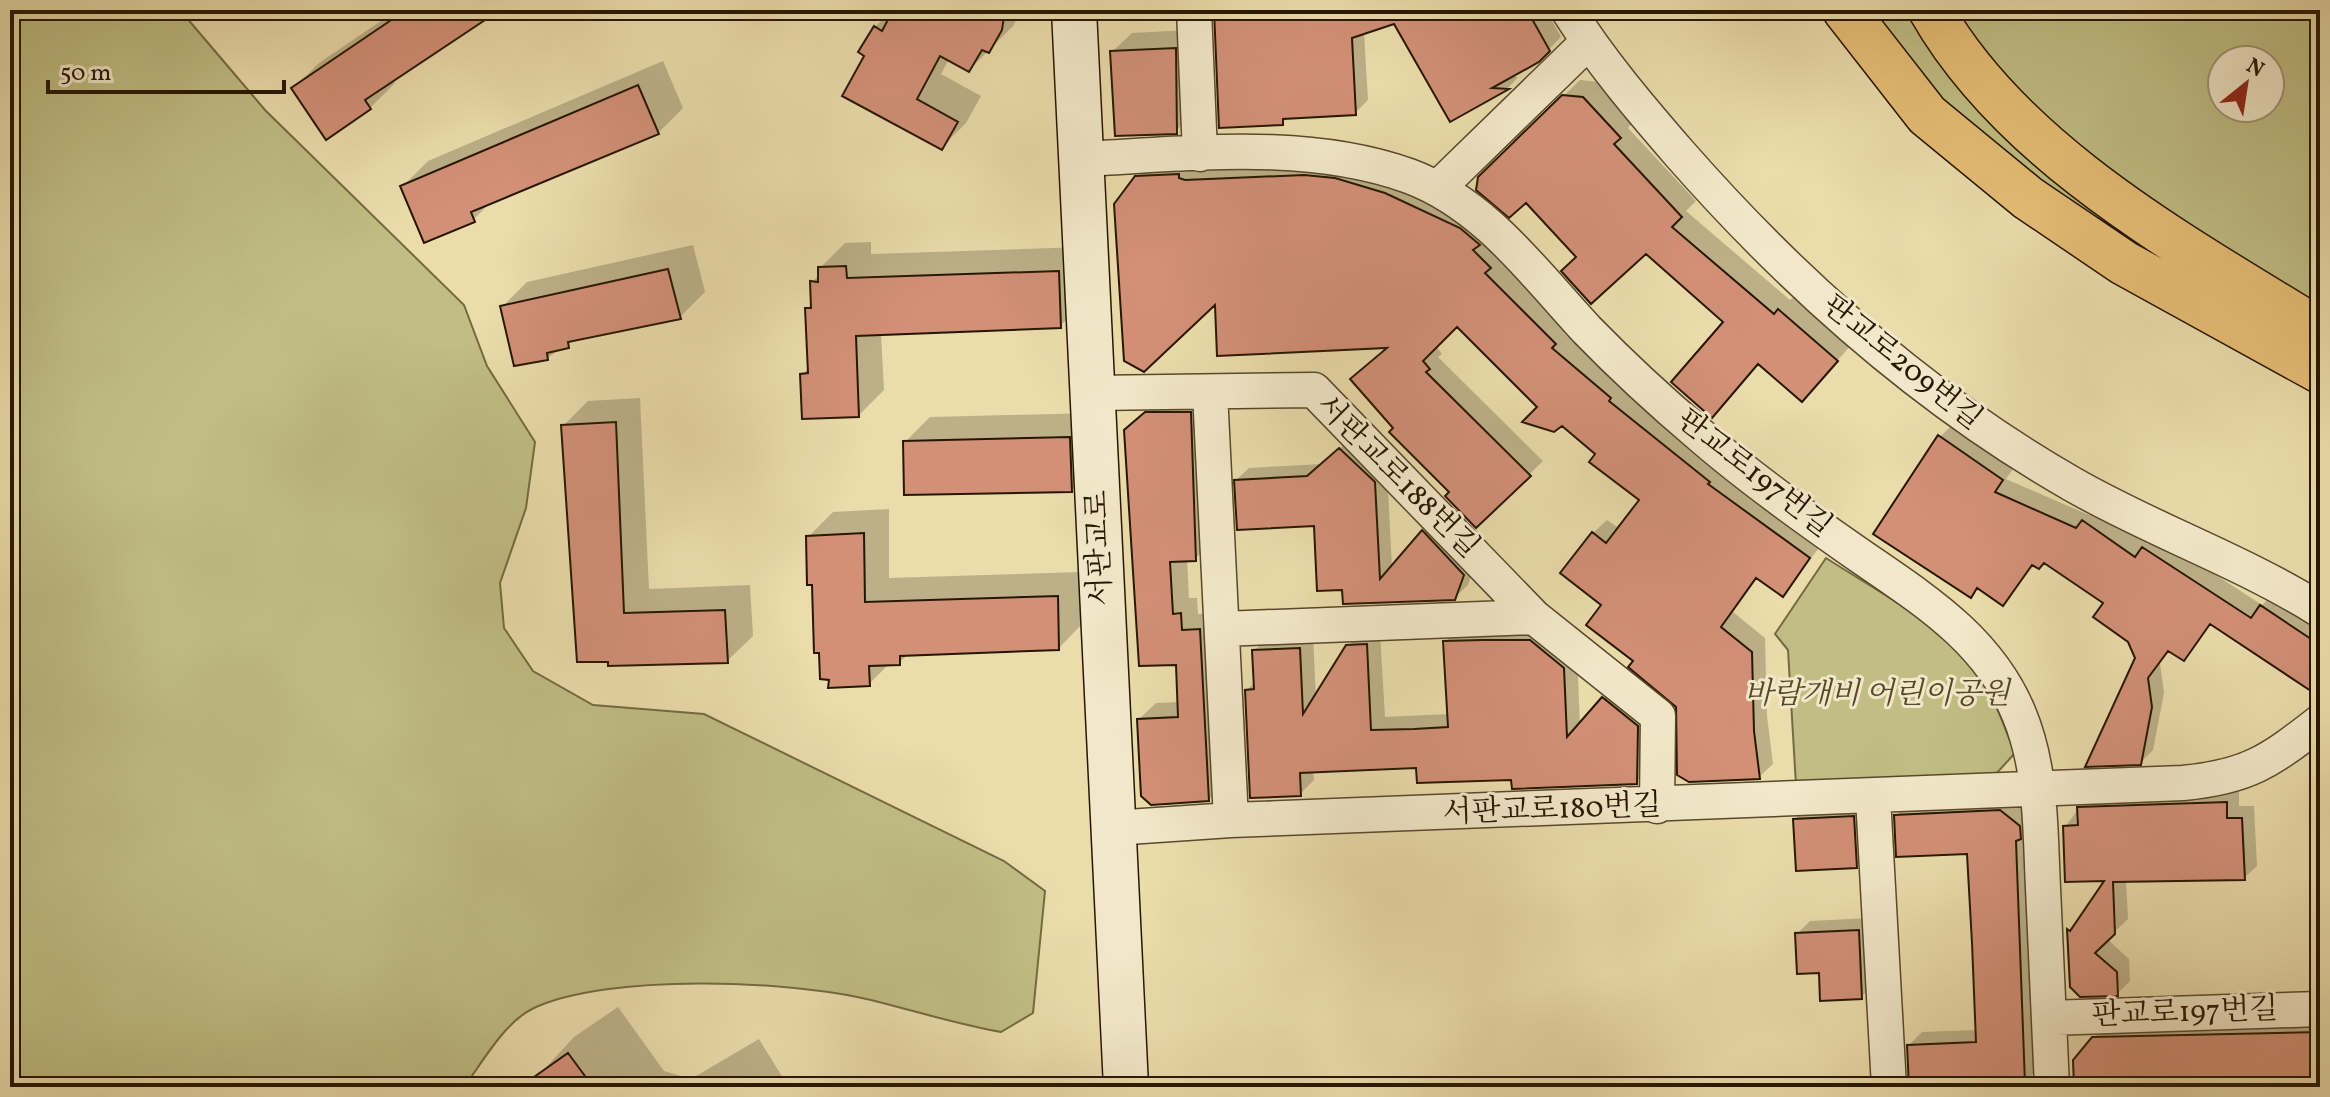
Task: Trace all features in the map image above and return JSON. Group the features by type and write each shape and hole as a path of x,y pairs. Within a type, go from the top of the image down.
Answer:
{"highway":[{"path":"1845,10 1927,115 2028,198 2124,263 2320,371"},
{"path":"1931,10 1945,34 2002,104 2097,187 2320,331"}],"street":[{"name":"서판교로","path":"1074,10 1126,1087"},
{"path":"1194,10 1200,154"},
{"name":"판교로209번길","path":"1568,10 1588,42 1680,154 1764,245 1835,313 1947,404 2076,486 2320,610"},
{"path":"1437,189 1588,42"},
{"name":"판교로197번길","path":"1082,159 1200,154 1339,158 1411,177 1437,189 1507,241 1589,332 1697,432 1775,496 1973,639 1997,670 2019,713 2038,789 2052,1087"},
{"name":"서판교로188번길","path":"1094,393 1314,390 1534,617 1658,716 1657,806"},
{"path":"1210,392 1231,820"},
{"path":"1222,629 1534,617"},
{"name":"서판교로180번길","path":"1113,828 1231,820 1657,806 2183,783 2241,774 2276,756 2320,722"},
{"path":"1873,797 1889,1087"},
{"name":"판교로197번길","path":"2049,1018 2320,1009"}],"green space":[{"path":"10,10 180,10 265,110 464,305 487,366 535,442 526,508 500,583 504,628 533,671 593,705 704,714 1004,861 1045,891 1033,1013 1001,1032 836,993 748,985 650,985 564,997 532,1009 503,1034 464,1087 10,1087"},
{"path":"1845,10 2320,10 2320,371 2028,198"},
{"name":"바람개비 어린이공원","path":"1826,558 1915,615 1956,648 1973,668 1992,697 2015,753 1995,775 1796,785 1788,650 1775,634"}],"building":[{"path":"406,10 500,10 365,100 371,109 326,140 291,88"},
{"path":"893,10 1005,10 1002,30 989,53 982,50 969,72 940,56 917,99 958,122 942,150 842,96 864,56 858,52 874,26 882,31"},
{"path":"1214,10 1527,10 1550,51 1539,62 1492,88 1509,89 1450,122 1394,24 1352,38 1356,115 1283,119 1283,125 1219,128"},
{"path":"1176,48 1177,134 1115,136 1110,51"},
{"path":"638,85 659,134 471,212 475,222 424,243 400,186"},
{"path":"1562,95 1583,97 1621,138 1614,144 1682,217 1672,227 1774,314 1778,309 1838,361 1802,402 1758,364 1712,418 1671,382 1723,322 1646,254 1591,304 1561,271 1576,257 1526,203 1509,218 1476,190 1478,177"},
{"path":"1179,174 1179,178 1185,180 1304,175 1335,178 1385,193 1460,228 1480,245 1473,250 1491,268 1485,273 1556,344 1552,348 1611,398 1609,401 1710,482 1708,484 1810,558 1783,597 1756,578 1721,627 1752,652 1754,731 1760,779 1689,782 1677,775 1676,707 1628,667 1633,661 1586,625 1601,605 1560,573 1592,532 1606,543 1639,500 1589,462 1595,454 1562,426 1554,432 1522,422 1537,407 1457,327 1423,361 1430,369 1426,372 1531,476 1476,528 1445,496 1449,492 1389,432 1393,428 1350,379 1387,348 1217,356 1215,305 1144,372 1124,361 1114,204 1135,176"},
{"path":"846,266 847,278 1059,271 1061,328 856,336 859,417 802,419 800,374 808,373 805,308 811,308 810,281 818,282 818,267"},
{"path":"668,269 681,319 568,342 569,348 547,353 548,360 514,366 500,306"},
{"path":"1145,412 1191,412 1196,561 1170,562 1173,614 1181,613 1182,630 1200,629 1209,801 1151,805 1141,796 1137,719 1178,717 1176,665 1139,666 1124,430"},
{"path":"616,422 624,613 725,610 728,663 608,666 608,662 577,662 561,425"},
{"path":"1938,435 2003,480 1995,492 2076,528 2082,520 2135,557 2142,547 2251,618 2260,605 2320,645 2320,697 2210,624 2184,661 2168,651 2148,678 2152,707 2141,765 2085,767 2135,658 2128,642 2093,617 2103,603 2044,563 2039,569 2032,565 2003,606 1977,588 1971,598 1873,534"},
{"path":"1070,437 1072,492 904,495 903,441"},
{"path":"1339,448 1375,482 1380,579 1422,530 1464,575 1455,600 1343,604 1342,590 1317,591 1314,526 1237,530 1234,480 1307,476"},
{"path":"864,533 865,602 1058,596 1059,650 900,656 900,665 869,666 870,686 828,688 829,680 820,679 819,653 814,653 812,585 807,585 806,536"},
{"path":"1530,640 1564,668 1567,737 1602,697 1638,726 1637,784 1512,789 1511,780 1417,783 1416,768 1300,773 1301,796 1250,798 1245,690 1254,689 1252,650 1300,648 1303,714 1346,645 1367,644 1371,730 1414,729 1448,727 1443,641"},
{"path":"2227,802 2227,818 2242,818 2245,880 2113,882 2115,934 2095,953 2117,972 2118,996 2080,997 2070,987 2067,929 2070,931 2104,881 2065,882 2063,826 2078,825 2077,807"},
{"path":"2000,810 2020,826 2021,839 2016,841 2025,1084 1909,1087 1907,1045 1976,1042 1972,943 1967,854 1896,857 1894,815"},
{"path":"1854,816 1857,868 1796,871 1793,819"},
{"path":"1859,930 1862,999 1820,1001 1819,973 1797,974 1795,933"},
{"path":"2320,1032 2320,1087 2074,1087 2073,1060 2092,1037"},
{"path":"568,1053 593,1087 520,1087"}]}
